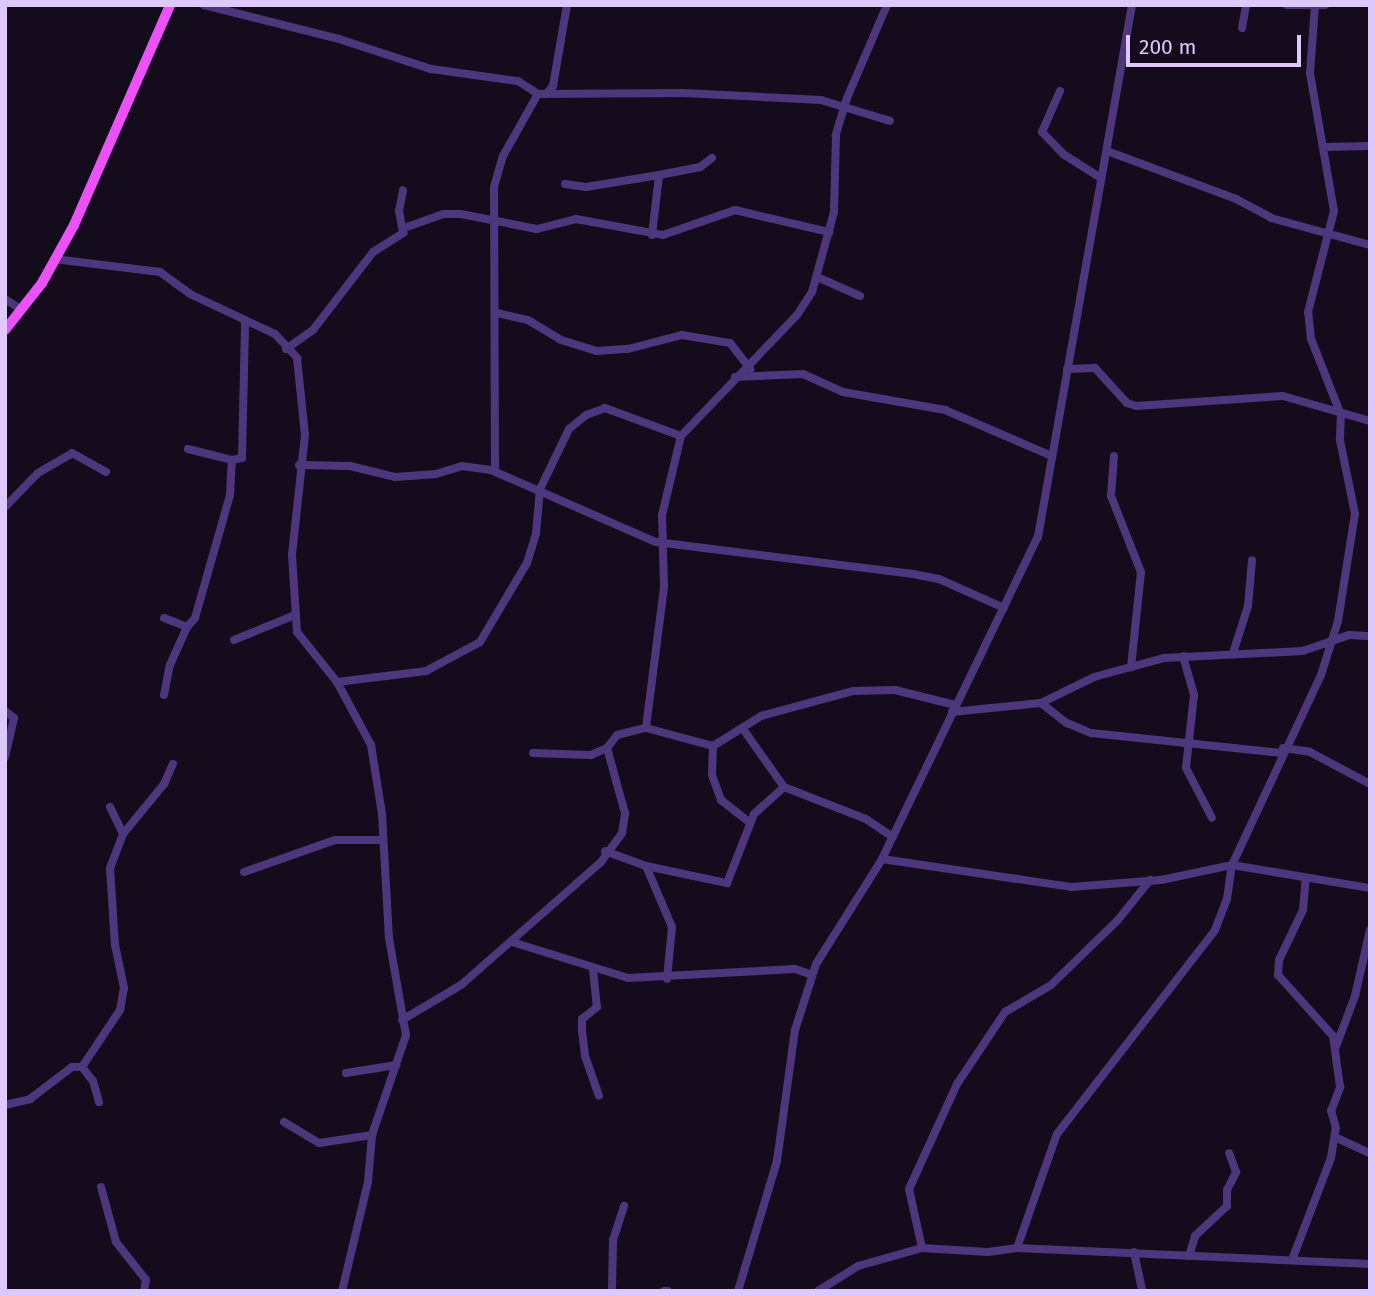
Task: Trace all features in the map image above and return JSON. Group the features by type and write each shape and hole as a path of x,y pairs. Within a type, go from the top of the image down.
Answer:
{"main road":[{"path":"5,330 22,310 74,225 170,5"}],"street":[{"path":"204,5 339,39 431,69 518,81 542,94 735,95 844,105 890,121"},
{"path":"559,95 553,86 567,5"},
{"path":"646,728 664,587 660,542 681,436 805,306 817,277 835,202 836,135 844,105 887,5"},
{"path":"738,1291 777,1161 795,1030 812,975 825,945 882,859 1038,537 1132,5"},
{"path":"1242,28 1246,5"},
{"path":"1287,5 1325,5"},
{"path":"1017,1248 1057,1134 1215,930 1227,900 1232,865 1282,751 1321,675 1329,642 1338,621 1356,514 1339,440 1341,415 1311,339 1308,312 1329,237 1334,203 1310,73 1315,7"},
{"path":"499,469 497,313 491,223 496,171 542,94 553,86"},
{"path":"1060,91 1042,132 1071,160 1101,178"},
{"path":"1325,147 1370,146"},
{"path":"1107,151 1329,237 1370,246"},
{"path":"565,184 586,187 659,175 700,167 712,158"},
{"path":"653,235 659,175"},
{"path":"403,190 399,211 404,228"},
{"path":"286,349 313,330 373,253 404,228 443,214 461,214 491,223 537,229 576,219 653,235 688,229 708,217 735,210 829,232"},
{"path":"54,259 160,272 190,294 275,334 297,358 301,374 305,435 299,465 303,472 292,555 295,615 305,647 337,682 371,745 383,840 389,938 406,1035 372,1135 368,1182 342,1291"},
{"path":"817,277 860,296"},
{"path":"5,299 22,310"},
{"path":"497,313 528,320 561,340 596,351 628,349 682,335 730,343 746,366 758,374"},
{"path":"188,449 232,460 242,458 245,321"},
{"path":"1068,369 1095,368 1127,403 1136,406 1283,396 1341,415 1370,421"},
{"path":"735,377 803,374 843,392 944,410 1052,456"},
{"path":"337,682 426,671 480,642 527,563 536,533 540,489 569,429 605,408 681,436"},
{"path":"6,502 38,473 72,453 106,472"},
{"path":"1114,456 1111,496 1141,572 1131,667"},
{"path":"164,695 170,665 187,627 195,618 230,495 232,460"},
{"path":"299,465 350,466 395,477 436,474 462,466 499,469 623,530 660,542 777,555 837,568 913,574 950,583 1004,608"},
{"path":"1233,653 1248,606 1252,560"},
{"path":"234,640 295,615"},
{"path":"164,618 187,627"},
{"path":"533,753 591,755 607,748 617,735 646,728 713,746 761,716 853,691 895,690 953,708 1041,703 1094,677 1183,656 1303,651 1349,635 1370,636"},
{"path":"1183,656 1194,695 1186,768 1212,818"},
{"path":"1041,703 1078,730 1189,743 1310,752 1370,784"},
{"path":"5,711 14,718 5,757"},
{"path":"743,729 784,787 866,819 893,837"},
{"path":"713,746 712,775 721,800 750,823"},
{"path":"402,1020 461,985 512,942 550,905 583,881 622,833 625,813 607,748"},
{"path":"82,1067 124,999 115,945 110,868 123,834 164,784 173,764"},
{"path":"605,851 646,866 727,883 758,809 766,807 784,787"},
{"path":"110,807 123,834"},
{"path":"244,872 335,840 383,840"},
{"path":"882,859 1071,887 1150,880 1232,865 1255,866 1306,878 1370,888"},
{"path":"646,866 672,928 667,979"},
{"path":"1306,878 1303,910 1279,960 1278,975 1337,1037"},
{"path":"922,1248 909,1189 957,1084 1005,1012 1051,985 1117,921 1150,880"},
{"path":"1292,1260 1335,1137 1331,1111 1341,1076 1335,1049 1337,1037 1370,930"},
{"path":"512,942 593,970 628,978 667,979 795,969 812,975"},
{"path":"593,970 597,1007 582,1019 582,1031 585,1056 599,1096"},
{"path":"346,1073 396,1065"},
{"path":"5,1105 30,1099 72,1067 82,1067"},
{"path":"82,1067 93,1082 99,1102"},
{"path":"284,1122 319,1143 372,1135"},
{"path":"1335,1137 1370,1153"},
{"path":"1189,1256 1195,1236 1227,1206 1227,1190 1236,1172 1229,1153"},
{"path":"101,1187 116,1242 146,1280 144,1291"},
{"path":"612,1291 613,1240 624,1206"},
{"path":"818,1291 858,1266 922,1248 988,1252 1017,1248 1133,1252 1370,1264"},
{"path":"1133,1252 1142,1291"}]}
